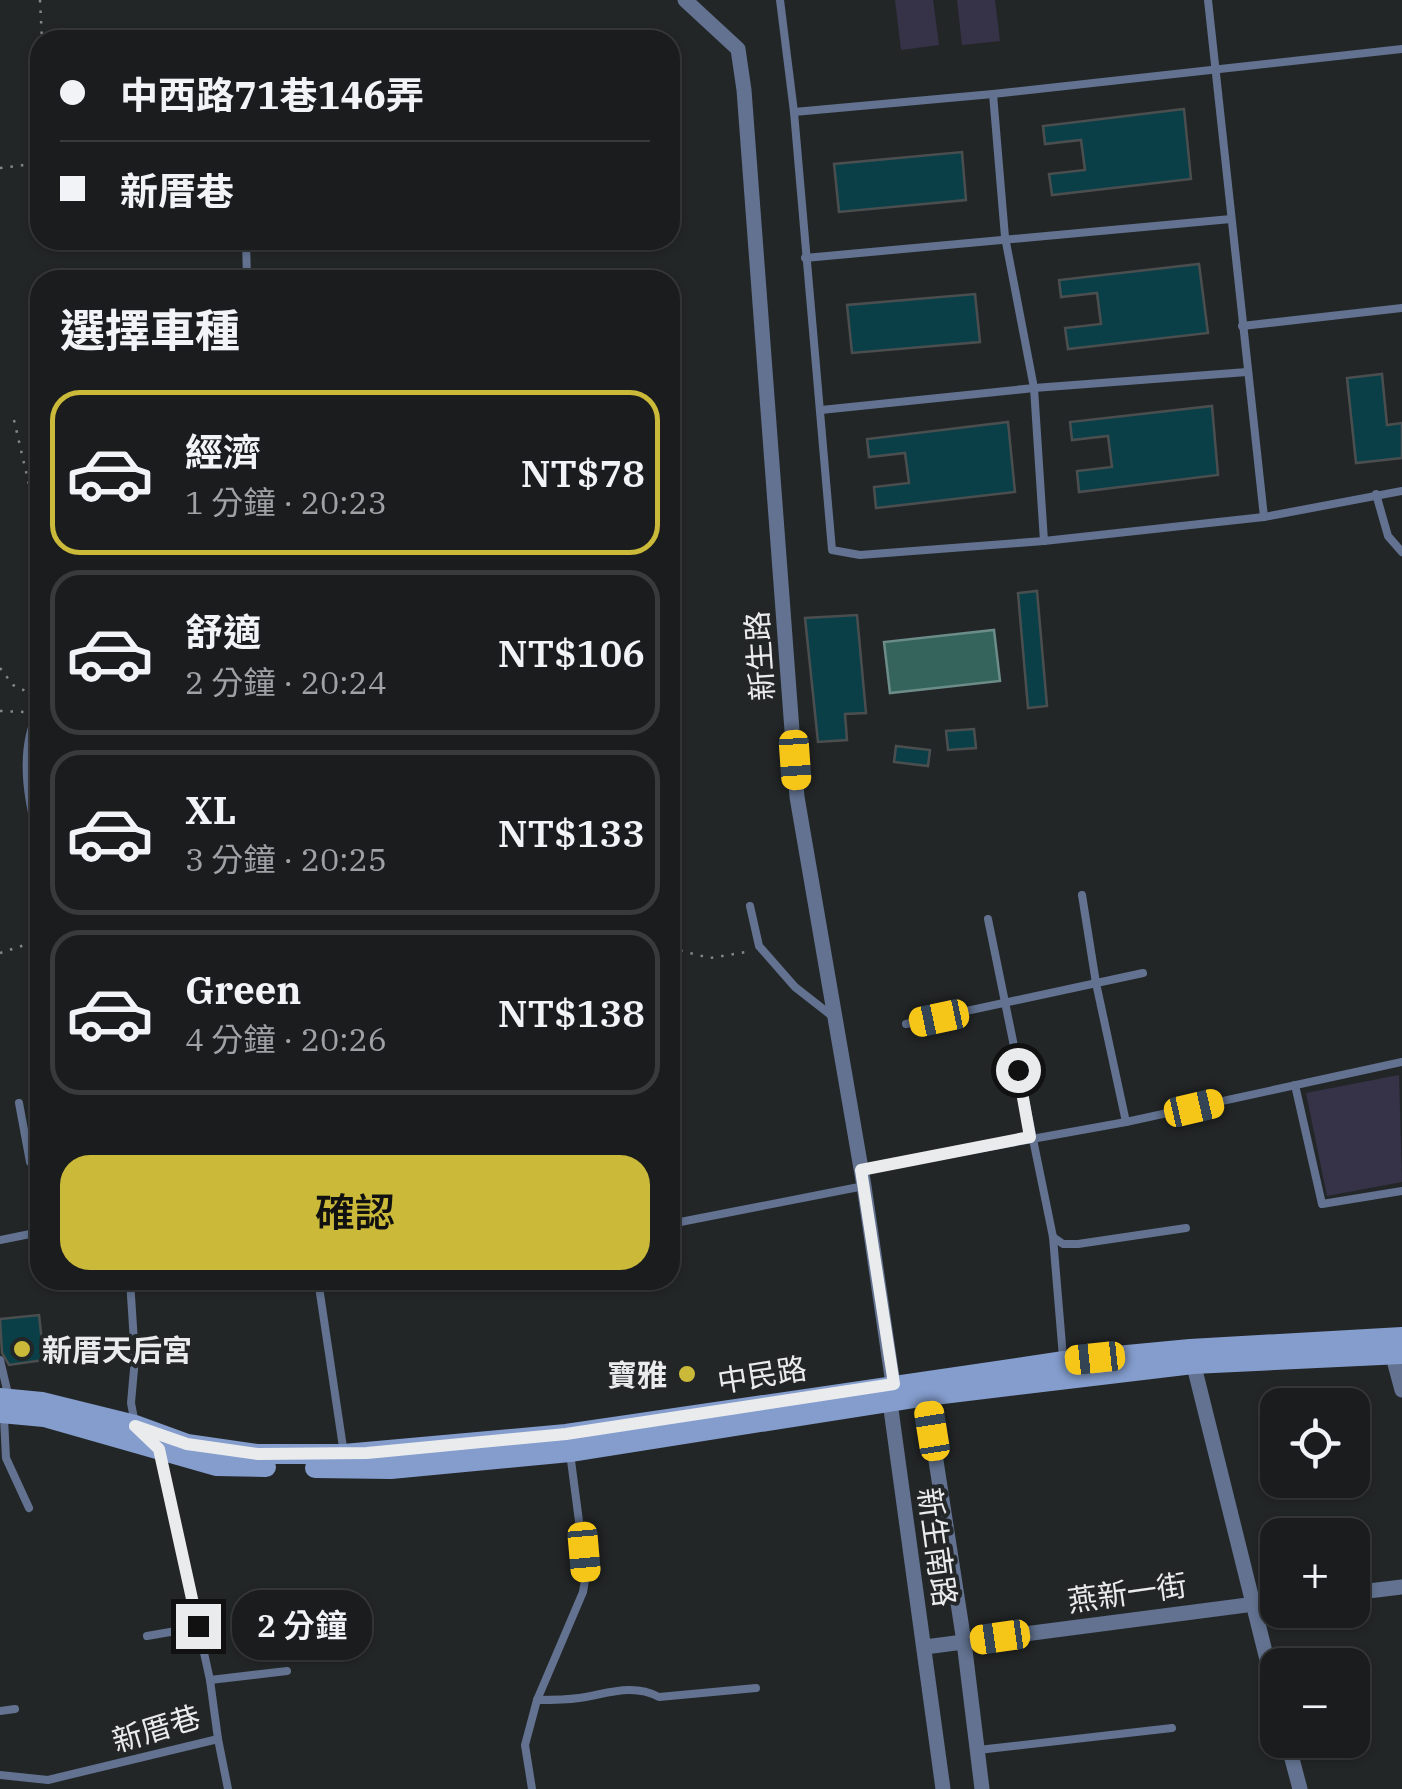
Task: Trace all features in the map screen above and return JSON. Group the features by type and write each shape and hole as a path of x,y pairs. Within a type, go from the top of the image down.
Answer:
{"main road":[{"name":"中民路","path":"3,1405 216,1466 345,1461 568,1443 1064,1362 1396,1347"},
{"name":"中民路","path":"892,1393 926,1396 1191,1356"},
{"name":"中民路","path":"3,1405 135,1426 187,1444 345,1461"}],"street":[{"name":"新生路","path":"685,0 738,49 740,62 798,797 863,1178 892,1393"},
{"path":"1396,1347 1402,1390"},
{"path":"1191,1356 1262,1648"},
{"name":"新生南路","path":"892,1393 943,1789"},
{"name":"新生南路","path":"926,1396 982,1789"},
{"path":"1370,1590 1402,1587"},
{"name":"燕新一街","path":"925,1647 1260,1603"},
{"path":"1292,1758 1300,1789"}],"lane":[{"path":"780,0 794,112 832,550 860,556 1044,541 1264,517 1402,491"},
{"path":"1208,0 1264,517"},
{"path":"794,112 1402,49"},
{"path":"993,94 1005,237 1034,388 1044,541"},
{"path":"805,258 1231,218"},
{"path":"1242,326 1402,308"},
{"path":"821,410 1247,372"},
{"path":"1376,494 1388,536 1402,552"},
{"path":"30,730 30,810"},
{"path":"1082,895 1096,984 1126,1122"},
{"path":"750,906 759,946 795,988 836,1018"},
{"path":"988,919 1053,1237 1064,1362"},
{"path":"906,1024 1142,973"},
{"path":"680,1222 1030,1137 1126,1122 1402,1062"},
{"path":"1295,1085 1322,1204 1402,1192"},
{"path":"20,1102 30,1162"},
{"path":"1053,1237 1063,1244 1078,1244 1186,1228"},
{"path":"0,1240 30,1234"},
{"path":"131,1290 135,1358 131,1403 135,1426 159,1449"},
{"path":"320,1290 345,1461"},
{"path":"0,1360 6,1458 29,1508"},
{"path":"532,1789 525,1746 537,1700 584,1592 584,1552 568,1443"},
{"name":"新厝巷","path":"0,1775 48,1780 218,1739 210,1680 159,1449"},
{"path":"147,1636 198,1626"},
{"path":"210,1680 287,1672"},
{"path":"537,1700 577,1699 622,1690 659,1697 756,1688"},
{"path":"0,1712 15,1709"},
{"path":"977,1750 1172,1728"},
{"path":"218,1739 228,1789"}],"path":[{"path":"40,0 42,30"},
{"path":"0,168 30,164"},
{"path":"14,420 30,489"},
{"path":"0,668 13,686 30,694"},
{"path":"0,711 30,710"},
{"path":"0,953 30,943"},
{"path":"680,950 710,958 739,956 759,946"}],"shaded area":[{"path":"895,0 933,0 939,45 901,50"},
{"path":"957,0 995,0 1000,41 962,45"},
{"path":"994,630 1000,681 890,693 884,642"},
{"path":"1399,1075 1402,1182 1327,1196 1306,1093"}],"building":[{"path":"1184,109 1191,179 1052,195 1049,174 1085,170 1081,140 1045,144 1043,126"},
{"path":"962,152 966,200 839,212 834,164"},
{"path":"1199,264 1208,333 1068,349 1065,328 1101,324 1097,293 1061,297 1059,280"},
{"path":"975,294 980,342 852,353 847,305"},
{"path":"1382,374 1387,425 1402,423 1402,458 1356,463 1347,378"},
{"path":"1212,406 1218,475 1079,492 1077,471 1112,467 1108,436 1072,440 1070,422"},
{"path":"1008,422 1015,492 876,508 874,487 909,483 905,453 869,457 867,439"},
{"path":"1037,591 1047,706 1028,708 1018,593"},
{"path":"857,615 866,713 845,714 847,740 818,742 805,618"},
{"path":"974,729 976,748 948,750 946,731"},
{"path":"896,746 930,750 928,766 894,762"},
{"name":"新厝天后宮","path":"39,1315 44,1360 9,1365 2,1353 0,1319"}],"place":[{"name":"新厝天后宮","path":"22,1349"},
{"name":"寶雅","path":"687,1374"}],"route":[{"path":"198,1626 159,1449 135,1426 187,1444 258,1454 367,1453 566,1434 894,1384 861,1170 1030,1137 1018,1070"}]}
